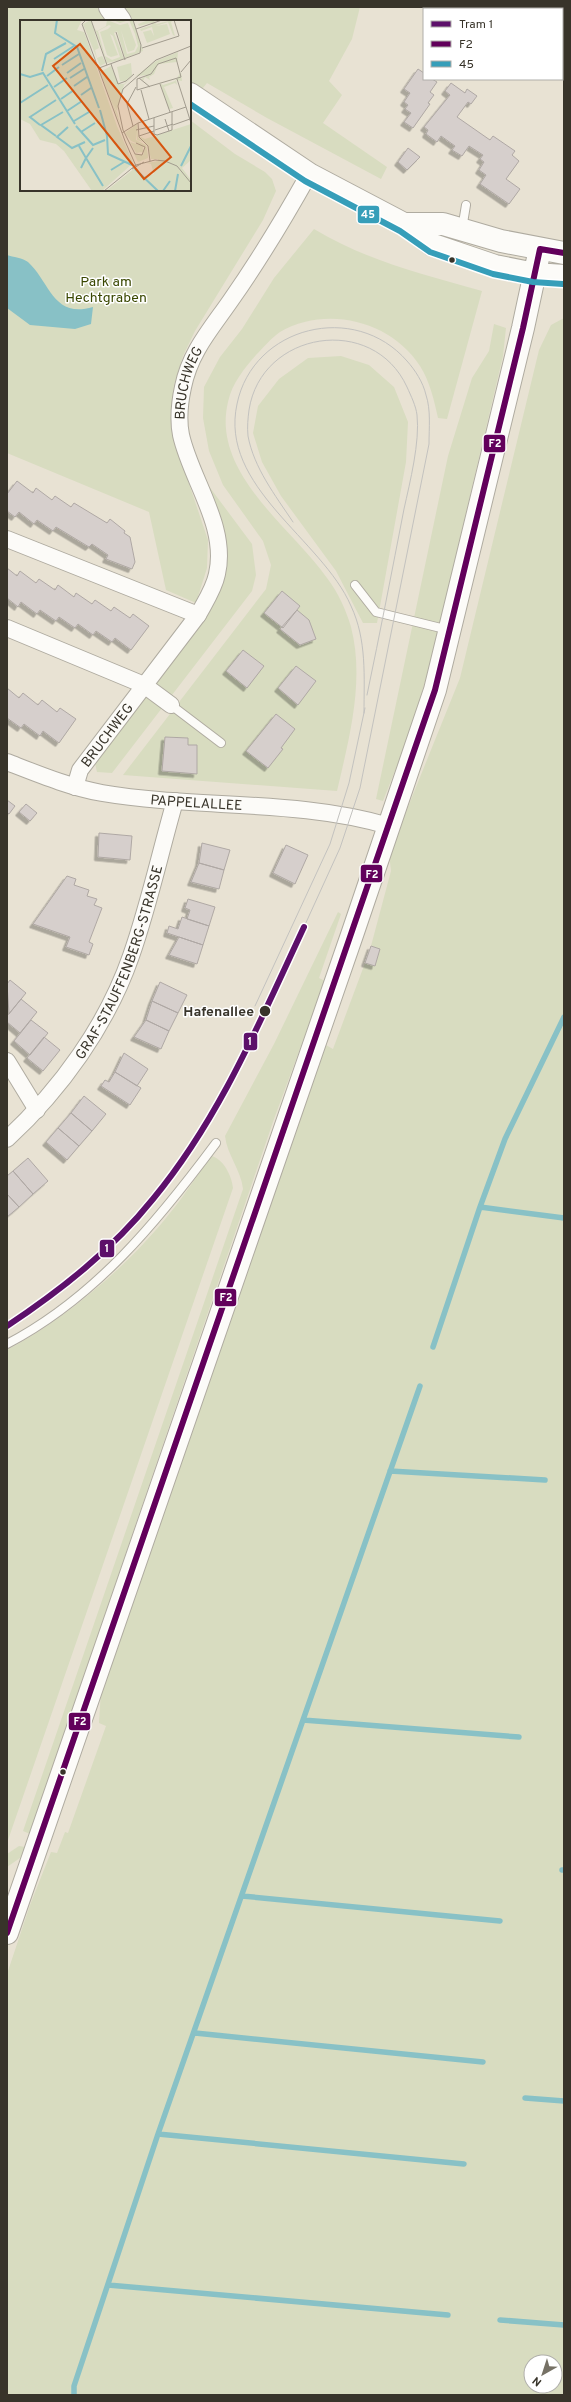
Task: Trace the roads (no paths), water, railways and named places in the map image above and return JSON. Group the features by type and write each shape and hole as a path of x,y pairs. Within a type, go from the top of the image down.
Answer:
{"street":[{"path":"110,7 119,20"},
{"path":"191,95 309,174 404,224 433,245 488,264 535,274 564,276"},
{"name":"BRUCHWEG","path":"75,787 80,770 198,615 210,593 217,574 218,549 213,524 181,434 180,416 182,388 188,365 196,347 231,300 309,174"},
{"path":"404,224 443,224 501,241 564,253"},
{"path":"7,1933 13,1896 389,826 435,690 540,249"},
{"path":"7,539 198,615"},
{"path":"7,628 144,685 171,705"},
{"name":"PAPPELALLEE","path":"7,762 75,787 103,793 175,802 341,814 389,826"},
{"name":"GRAF-STAUFFENBERG-STRASSE","path":"7,1139 37,1110 84,1049 103,1018 131,956 153,887 175,802"},
{"path":"7,1061 37,1110"}],"lane":[{"path":"462,230 466,205"},
{"path":"355,585 376,612 449,630"},
{"path":"171,705 221,743"},
{"path":"7,1344 53,1315 97,1280 140,1240 216,1143"}],"water":[{"path":"7,255 28,262 54,296 69,308 80,309 93,307 91,324 75,329 30,325 7,308"}],"waterway":[{"path":"433,1347 480,1207 505,1139 564,1017"},
{"path":"480,1207 564,1218"},
{"path":"74,2395 74,2386 158,2134 420,1386"},
{"path":"390,1471 545,1480"},
{"path":"303,1720 519,1737"},
{"path":"242,1896 500,1921"},
{"path":"195,2033 483,2062"},
{"path":"525,2098 564,2101"},
{"path":"158,2134 464,2164"},
{"path":"108,2285 448,2315"},
{"path":"500,2320 564,2325"}],"tram line":[{"path":"304,927 340,848 360,788 429,444 428,401 425,390 416,372 407,361 385,342 361,331 335,328 308,331 284,340 263,356 247,377 237,404 236,434 243,461 258,487 276,511 337,581 351,606 360,632 364,659 364,713"},
{"path":"293,522 266,481 251,448 248,436 248,416 258,383 274,363 295,348 320,341 345,341 370,348 391,364 407,387 416,408 418,426 412,475 367,695"},
{"path":"255,1006 330,844 349,783 365,708"},
{"name":"1","path":"7,1326 47,1298 103,1252 137,1218 177,1168 199,1136 237,1068 255,1033 304,927"}],"place":[{"name":"Hafenallee","path":"265,1011"}],"park label":[{"name":"Park am Hechtgraben","path":"106,290"}]}
